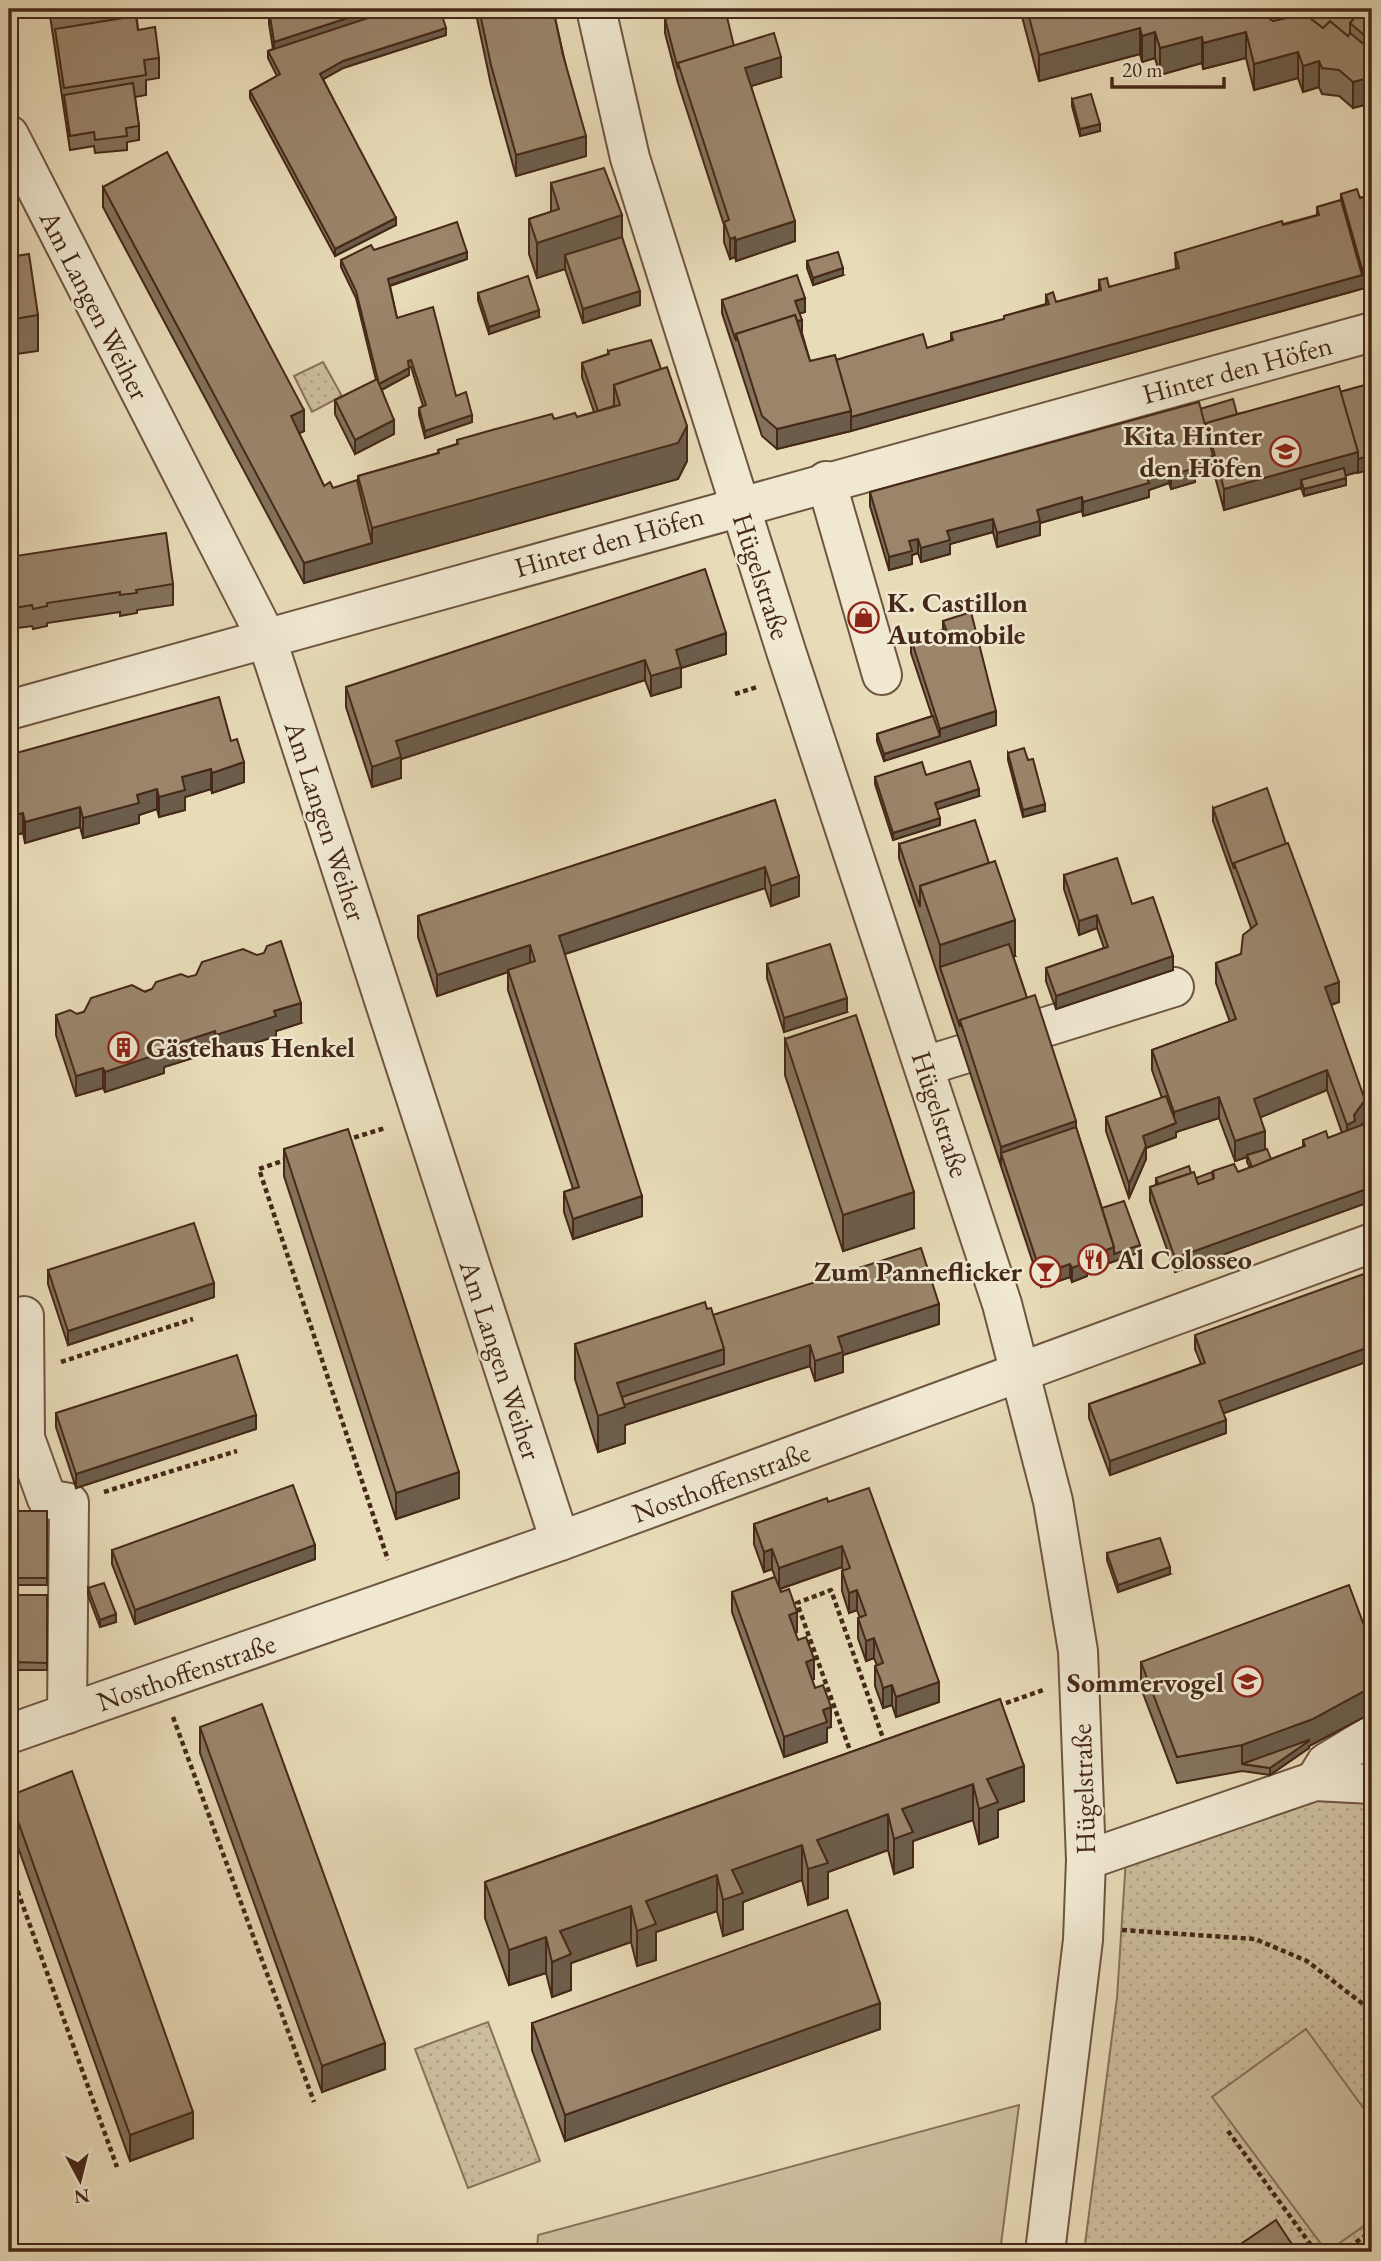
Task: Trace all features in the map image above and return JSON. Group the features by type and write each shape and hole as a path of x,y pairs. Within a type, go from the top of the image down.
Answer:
{"street":[{"name":"Hügelstraße","path":"596,9 630,158 739,505 925,1066 1021,1373 1053,1501 1068,1575 1080,1677 1086,1860 1084,1928 1045,2252"},
{"name":"Am Langen Weiher","path":"9,135 266,637 561,1541"},
{"name":"Hinter den Höfen","path":"9,710 739,505 1372,332"},
{"path":"826,481 882,675"},
{"path":"1039,1028 1174,987"},
{"path":"925,1066 964,1054"},
{"name":"Nosthoffenstraße","path":"9,1734 561,1541 1372,1243"},
{"path":"24,1316 25,1438 47,1499 69,1503"},
{"name":"Nosthoffenstraße","path":"66,1714 69,1503"},
{"path":"1315,1782 1326,1763 1372,1735"},
{"path":"1086,1860 1315,1782 1372,1784"}],"path":[{"path":"735,694 762,686"},
{"path":"334,1144 422,1116"},
{"path":"296,1157 259,1169 401,1597"},
{"path":"25,1373 193,1319"},
{"path":"69,1503 237,1451"},
{"path":"852,1756 797,1603 831,1590 886,1745"},
{"path":"989,1709 1080,1677"},
{"path":"159,1680 314,2102"},
{"path":"874,1749 898,1741"},
{"path":"843,1759 863,1752"},
{"path":"9,1867 117,2167"},
{"path":"1084,1928 1255,1939 1307,1961 1372,2011"},
{"path":"1228,2132 1316,2252"},
{"path":"1342,2252 1372,2231"}],"shaded area":[{"path":"323,362 342,396 312,412 294,376"},
{"path":"1324,1790 1372,1794 1372,2252 1084,2252 1117,1998 1126,1858"},
{"path":"488,2022 540,2161 468,2188 415,2049"},
{"path":"1306,2029 1372,2120 1372,2220 1327,2252 1212,2097"},
{"path":"1019,2105 1000,2252 537,2252 538,2235"}],"building":[{"path":"54,9 86,9 55,14"},
{"path":"375,9 274,42 269,10"},
{"path":"395,9 440,9 446,28 343,61 320,74 396,218 335,249 250,91 280,74 268,51"},
{"path":"479,9 553,9 586,136 516,155 491,65"},
{"path":"700,9 725,9 734,46 678,63 678,69 665,19"},
{"path":"1027,9 1257,9 1273,21 1305,14 1323,28 1330,21 1372,51 1372,77 1353,82 1339,70 1322,68 1319,61 1303,66 1298,52 1254,64 1246,32 1203,43 1202,37 1160,48 1155,32 1142,36 1140,28 1039,55"},
{"path":"1257,9 1287,9 1294,16 1273,21"},
{"path":"1293,9 1362,9 1350,23 1348,36 1330,21 1323,28 1305,14 1300,15"},
{"path":"1362,9 1372,9 1372,42 1350,23"},
{"path":"136,16 138,30 155,27 159,58 144,60 146,75 64,88 55,29"},
{"path":"774,33 781,57 745,68 795,221 736,240 735,237 730,239 724,222 729,220 678,63"},
{"path":"133,83 139,126 126,128 127,136 95,140 94,132 70,136 64,95"},
{"path":"1091,94 1100,124 1080,129 1072,99"},
{"path":"167,152 304,410 291,416 324,486 330,482 333,488 357,480 372,543 304,563 103,187"},
{"path":"604,168 622,215 537,243 529,219 559,209 551,183"},
{"path":"1357,189 1360,198 1372,195 1372,266 1362,269 1341,194"},
{"path":"1341,200 1362,275 851,417 836,360 923,334 927,348 953,340 951,333 1049,304 1046,295 1053,292 1056,302 1101,290 1099,280 1107,278 1109,287 1179,268 1175,253 1282,221 1283,225 1319,215 1317,207"},
{"path":"457,222 467,252 388,279 397,318 433,307 456,396 466,392 472,415 425,431 419,408 426,405 411,360 408,361 409,368 379,384 356,291 341,260 371,245 374,250"},
{"path":"622,237 640,291 583,309 565,255"},
{"path":"838,252 843,268 813,278 807,261"},
{"path":"29,254 38,315 9,320 9,257"},
{"path":"797,275 805,298 795,301 802,320 797,321 795,315 736,334 736,341 722,300"},
{"path":"528,276 539,310 489,327 478,293"},
{"path":"795,315 810,361 835,355 851,411 777,429 762,416 736,334"},
{"path":"651,340 661,369 614,385 614,406 598,411 582,363 609,354 608,351"},
{"path":"667,367 687,426 678,443 372,528 358,476 439,453 438,450 458,444 457,440 492,430 552,414 554,419 575,413 577,417 620,405 614,385"},
{"path":"377,379 394,420 355,440 335,400"},
{"path":"1372,383 1372,455 1358,459 1340,392"},
{"path":"1339,386 1358,452 1224,489 1206,423"},
{"path":"1233,399 1237,414 1206,423 1206,429 1200,409"},
{"path":"1199,402 1213,456 1194,462 1195,468 1171,475 1169,469 1147,477 1149,483 1083,502 1082,497 1037,510 1040,521 997,533 993,519 947,531 950,540 921,548 918,539 909,541 912,551 889,557 870,492"},
{"path":"1344,468 1346,478 1304,489 1301,480"},
{"path":"1372,499 1372,521 1366,501"},
{"path":"166,533 173,584 136,590 137,593 120,595 120,592 47,603 47,606 33,609 32,605 9,609 9,557"},
{"path":"705,569 726,633 676,650 681,667 651,676 645,660 396,741 401,757 372,767 346,687"},
{"path":"971,612 996,711 940,729 911,639 946,629 943,621"},
{"path":"219,697 231,741 237,739 244,762 212,773 211,769 182,777 185,790 159,797 157,789 137,795 139,803 83,818 80,807 25,822 23,813 9,817 9,755"},
{"path":"933,716 940,736 884,754 877,734"},
{"path":"1024,748 1028,760 1033,759 1045,804 1023,810 1008,753"},
{"path":"970,761 979,789 935,803 940,818 893,833 875,777 922,762 926,775"},
{"path":"1267,788 1286,844 1234,863 1234,869 1213,808"},
{"path":"775,800 799,876 771,886 765,867 559,936 642,1196 573,1219 564,1192 579,1187 508,970 535,961 530,945 437,975 418,916"},
{"path":"975,820 989,863 920,886 920,907 899,844"},
{"path":"1288,843 1339,982 1325,987 1365,1100 1354,1115 1355,1121 1347,1125 1327,1070 1254,1099 1265,1131 1235,1141 1219,1097 1174,1112 1152,1050 1236,1019 1216,963 1241,954 1243,935 1257,924 1234,863"},
{"path":"1117,858 1132,904 1153,897 1173,956 1056,996 1046,968 1108,947 1097,915 1079,921 1064,875"},
{"path":"995,861 1015,920 940,945 920,886"},
{"path":"281,941 301,1003 274,1011 276,1016 216,1035 215,1031 163,1048 164,1052 105,1072 103,1068 76,1076 56,1015 70,1010 77,1014 84,1012 91,998 132,985 145,992 152,989 156,982 181,974 188,977 196,975 202,962 243,949 257,955 264,953 267,946"},
{"path":"830,944 847,998 784,1018 767,964"},
{"path":"1009,944 1027,998 960,1020 960,1027 940,967"},
{"path":"1035,995 1076,1121 1001,1147 960,1020"},
{"path":"856,1015 914,1192 843,1215 785,1039"},
{"path":"1166,1096 1176,1123 1143,1136 1146,1146 1129,1184 1106,1117"},
{"path":"1372,1121 1372,1187 1175,1258 1150,1187 1194,1172 1198,1184 1214,1178 1213,1171 1234,1164 1238,1172 1305,1146 1303,1140 1326,1131 1328,1138"},
{"path":"1076,1127 1114,1247 1086,1258 1087,1262 1072,1268 1070,1264 1041,1274 1001,1153"},
{"path":"348,1129 459,1472 396,1493 284,1149"},
{"path":"1267,1149 1271,1159 1252,1167 1247,1155"},
{"path":"1189,1166 1191,1173 1158,1184 1156,1178"},
{"path":"1212,1172 1213,1179 1198,1184 1196,1178"},
{"path":"1124,1201 1140,1245 1114,1254 1102,1208"},
{"path":"194,1223 214,1283 68,1331 48,1270"},
{"path":"921,1248 939,1304 838,1337 843,1352 815,1361 810,1345 624,1405 622,1397 724,1364 724,1349 713,1315"},
{"path":"1372,1271 1372,1346 1219,1401 1226,1420 1110,1461 1089,1404 1205,1363 1195,1335"},
{"path":"705,1302 707,1309 711,1308 724,1349 617,1383 625,1407 598,1416 575,1344"},
{"path":"237,1355 256,1415 76,1474 56,1413"},
{"path":"293,1485 315,1545 135,1610 112,1550"},
{"path":"869,1488 939,1682 896,1697 892,1685 883,1688 875,1666 883,1663 874,1638 866,1641 858,1618 866,1615 857,1590 849,1593 842,1571 850,1568 842,1546 779,1568 772,1549 764,1552 754,1524 827,1498 828,1502"},
{"path":"14,1511 47,1511 47,1578 13,1578"},
{"path":"1160,1538 1170,1567 1118,1585 1107,1553"},
{"path":"775,1577 781,1592 789,1589 797,1612 789,1615 798,1640 806,1637 814,1659 806,1662 815,1688 823,1685 831,1707 823,1710 827,1722 784,1737 732,1592"},
{"path":"104,1583 116,1614 100,1620 88,1588"},
{"path":"1349,1585 1372,1647 1372,1687 1313,1719 1242,1745 1177,1757 1141,1662"},
{"path":"14,1595 47,1595 47,1663 13,1662"},
{"path":"1000,1699 1024,1766 987,1779 998,1802 979,1809 973,1784 902,1809 913,1832 894,1839 888,1814 817,1840 828,1863 808,1869 802,1845 732,1870 743,1893 723,1900 717,1875 646,1901 656,1924 637,1931 631,1906 560,1931 571,1954 552,1962 546,1937 509,1950 485,1882"},
{"path":"262,1704 385,2043 322,2066 200,1727"},
{"path":"1309,1740 1270,1768 1242,1764"},
{"path":"72,1771 193,2112 130,2135 9,1796"},
{"path":"847,1910 880,2003 565,2115 532,2023"},
{"path":"1276,2220 1297,2252 1229,2252"}],"place":[{"name":"Kita Hinter den Höfen","path":"1285,451"},
{"name":"K. Castillon Automobile","path":"864,618"},
{"name":"Gästehaus Henkel","path":"123,1047"},
{"name":"Al Colosseo","path":"1093,1259"},
{"name":"Zum Panneflicker","path":"1045,1271"},
{"name":"Sommervogel","path":"1247,1682"}]}
